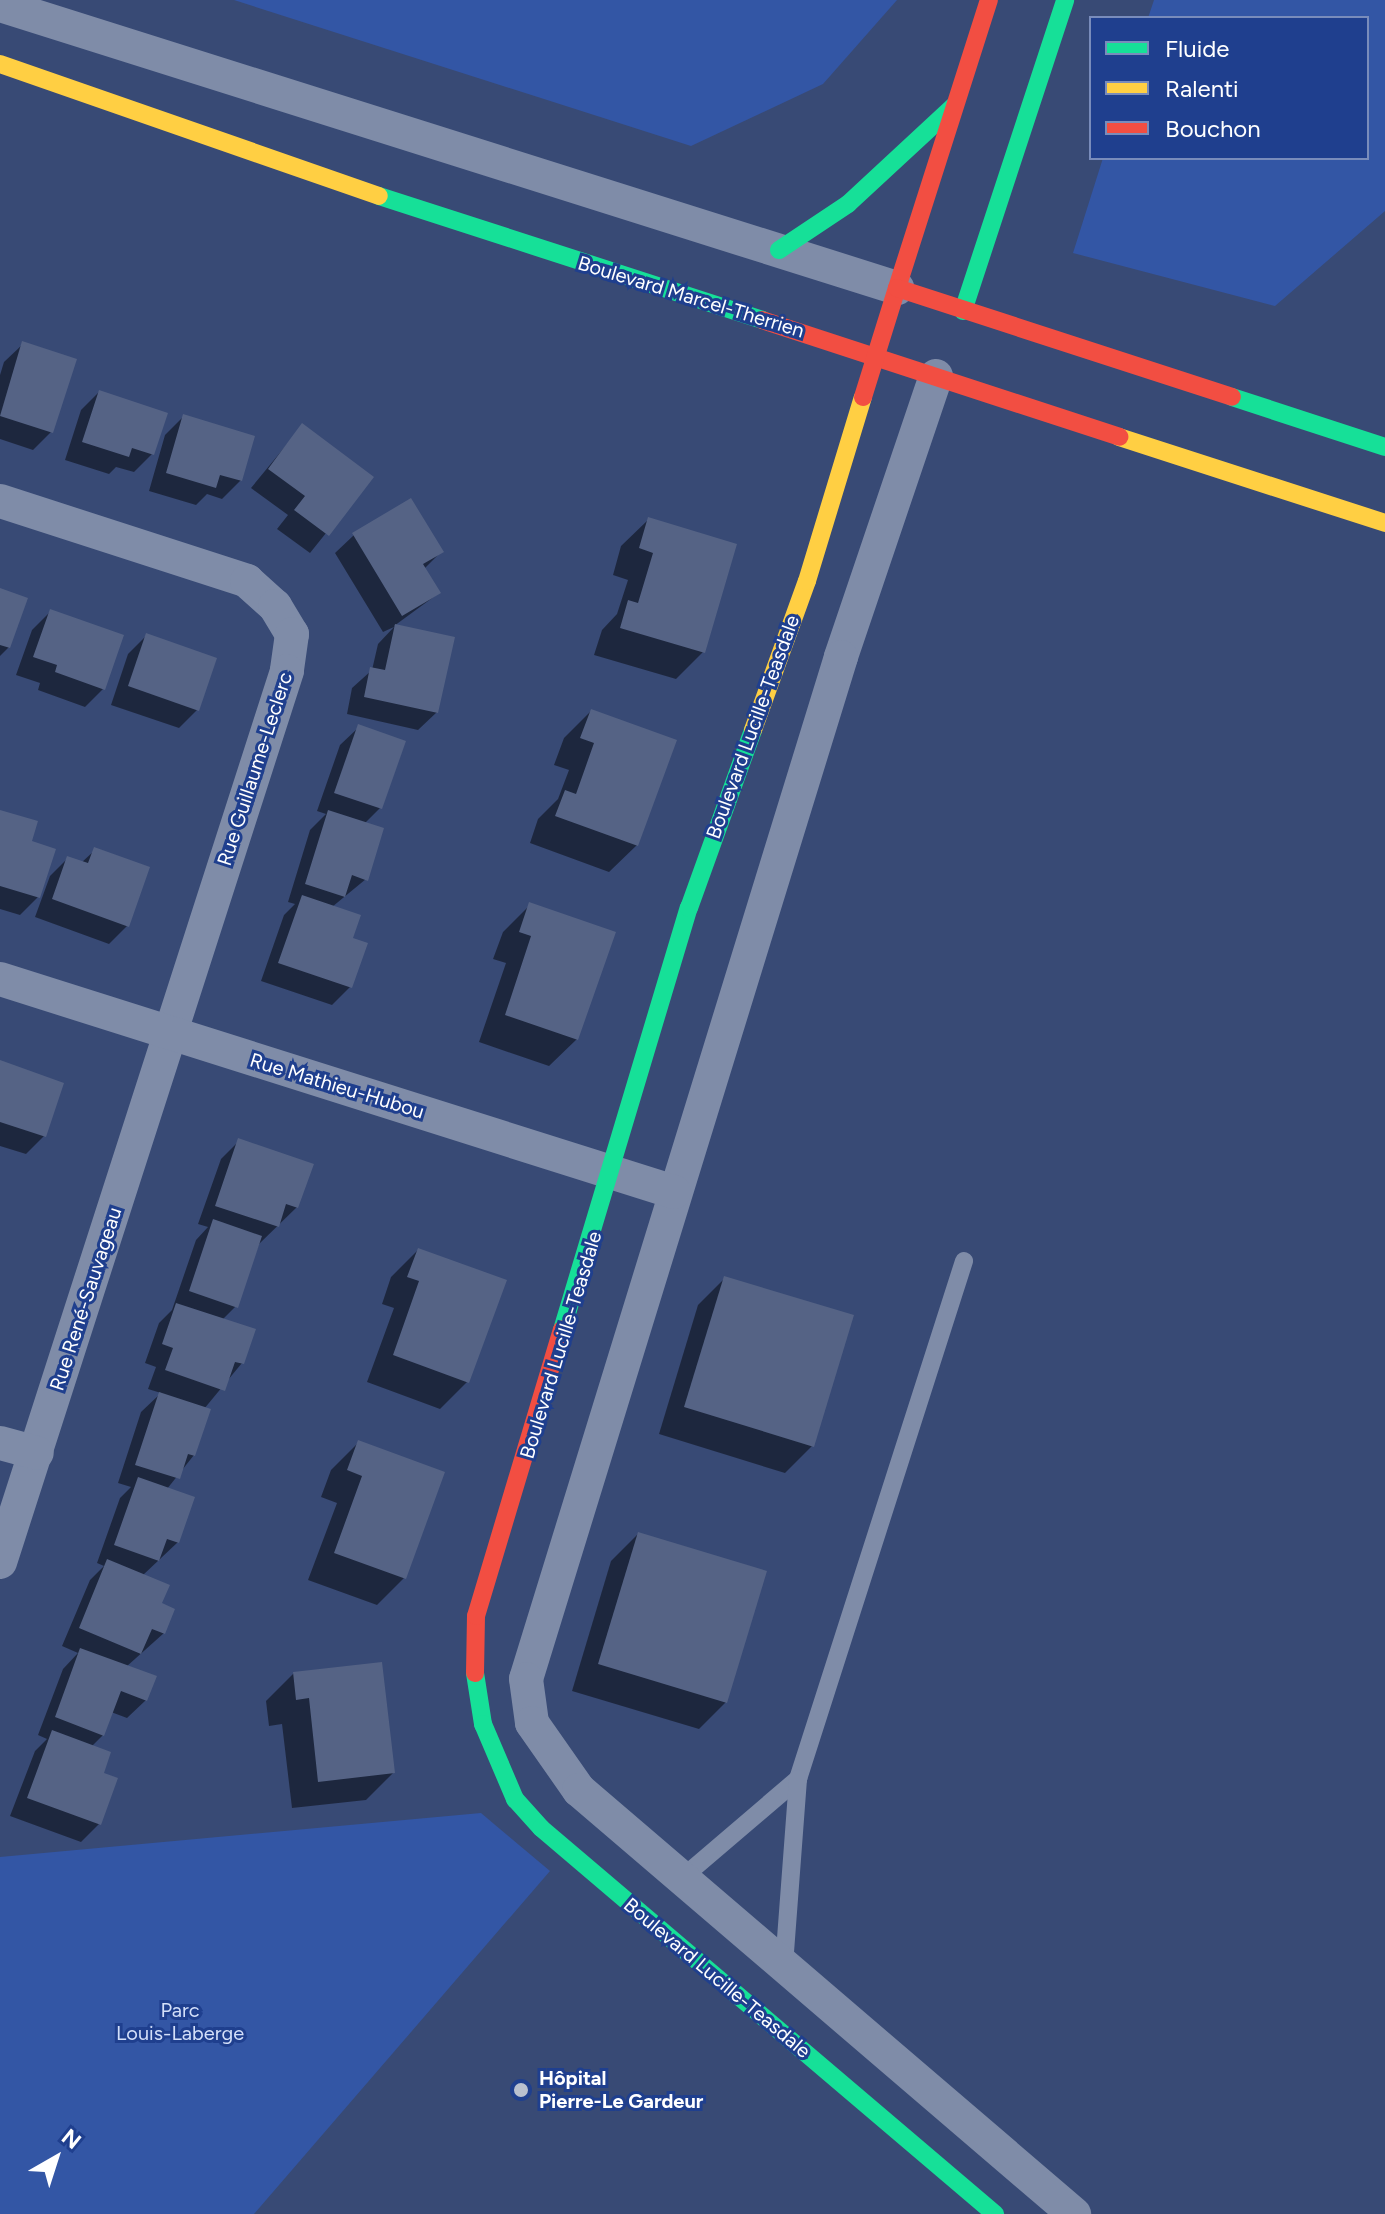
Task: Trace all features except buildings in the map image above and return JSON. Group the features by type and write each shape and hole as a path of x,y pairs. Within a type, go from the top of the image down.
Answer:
{"main road":[{"name":"Boulevard Lucille-Teasdale","path":"989,0 807,581 689,908 613,1171 476,1616 475,1675 496,1760 515,1799 541,1828 995,2214"},
{"path":"960,318 1065,0"},
{"name":"Boulevard Marcel-Therrien","path":"0,64 483,230 878,356 939,369 1385,523"},
{"path":"779,250 848,204 955,104"},
{"path":"897,288 960,318 1385,447"}],"street":[{"path":"0,5 897,288"},
{"path":"939,369 841,657 526,1679 532,1723 553,1759 579,1790 1074,2214"},
{"name":"Rue Guillaume-Leclerc","path":"0,501 247,581 275,606 292,634 287,671 170,1035"},
{"name":"Rue Mathieu-Hubou","path":"0,979 674,1192"},
{"name":"Rue René-Sauvageau","path":"0,1562 170,1035"},
{"path":"0,1443 37,1453"}],"lane":[{"path":"784,1965 798,1779 964,1261"},
{"path":"682,1878 798,1779"}],"green space":[{"path":"234,0 897,0 823,84 691,146"},
{"path":"1154,0 1385,0 1385,211 1275,306 1073,253 1102,160 1369,160 1369,16 1149,16"},
{"name":"Parc Louis-Laberge","path":"481,1813 550,1871 254,2214 0,2214 0,1857"}],"traffic: fast":[{"path":"963,311 1065,0"},
{"path":"779,250 848,204 954,106"},
{"path":"379,196 762,320"},
{"path":"1232,397 1385,447"},
{"path":"562,1330 689,908 753,730"},
{"path":"475,1673 483,1724 515,1799 541,1828 995,2214"}],"traffic: slow":[{"path":"0,64 379,196"},
{"path":"753,730 807,581 863,397"},
{"path":"1119,437 1385,523"}],"traffic: jam":[{"path":"897,288 989,0"},
{"path":"863,397 897,288 1232,397"},
{"path":"762,320 1119,437"},
{"path":"475,1673 476,1616 562,1330"}],"place":[{"name":"Hôpital Pierre-Le Gardeur","path":"521,2090"}]}
